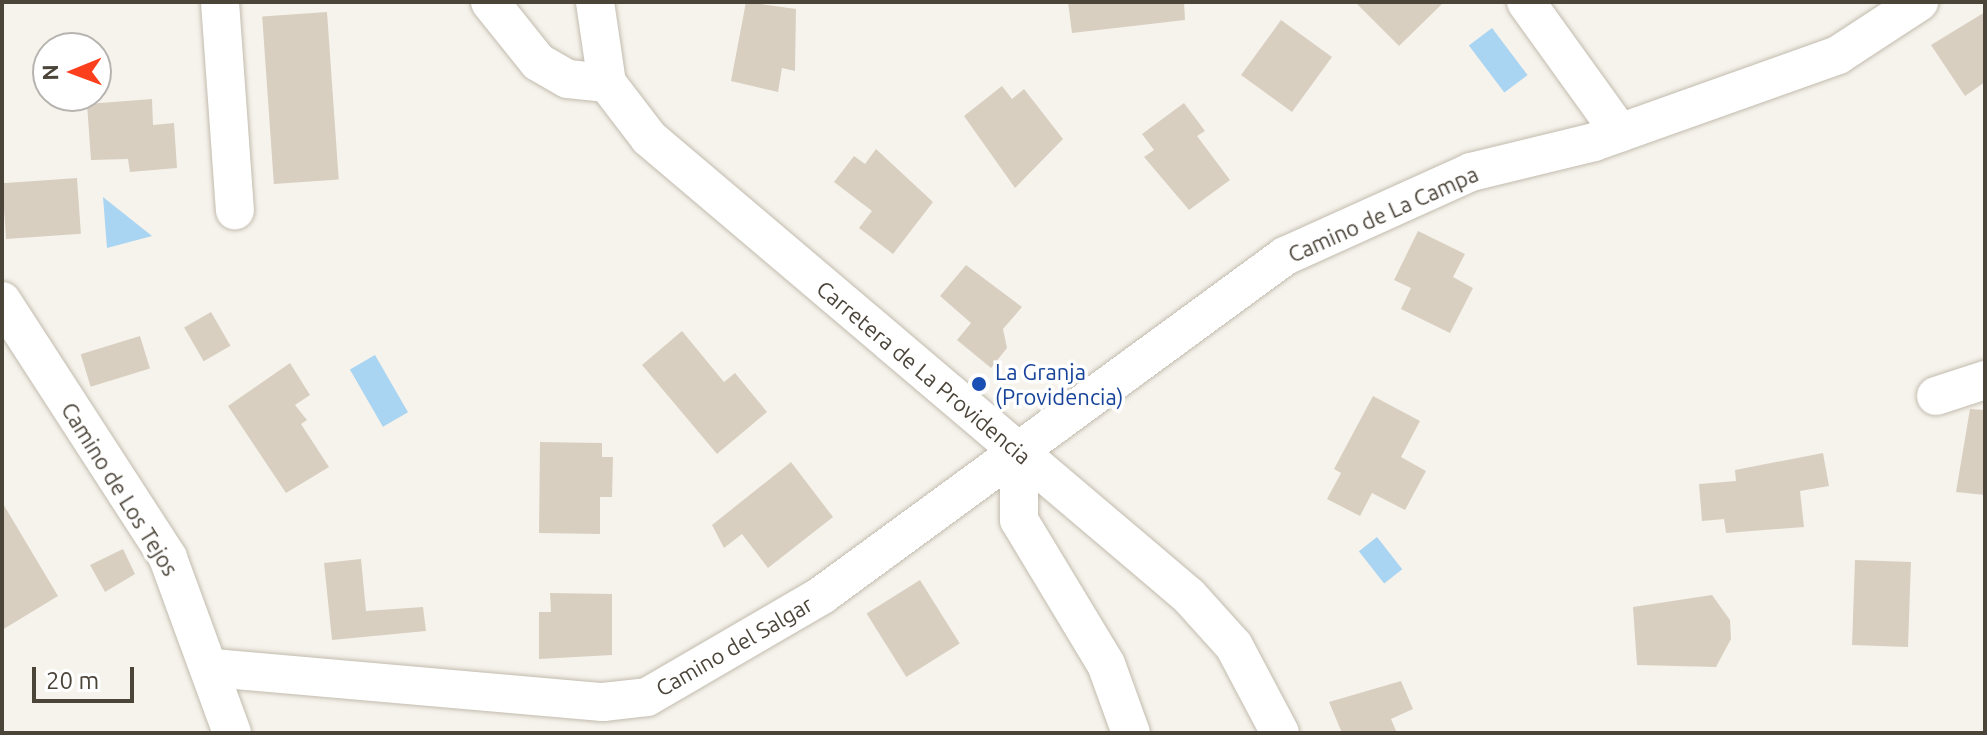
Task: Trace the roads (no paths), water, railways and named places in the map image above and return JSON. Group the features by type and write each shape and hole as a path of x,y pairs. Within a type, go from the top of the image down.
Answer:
{"street":[{"path":"220,2 235,210"},
{"path":"490,2 538,62 568,79 607,83"},
{"name":"Carretera de La Providencia","path":"595,2 607,83 649,138 1189,596 1234,646 1280,733"},
{"path":"1526,2 1620,133"},
{"name":"Camino de La Campa","path":"1019,452 1285,256 1471,172 1620,133 1838,55 1919,2"},
{"name":"Camino de Los Tejos","path":"2,301 168,558 213,668 232,733"},
{"path":"1936,396 1985,380"},
{"path":"1019,452 1019,520 1106,664 1131,733"},
{"name":"Camino del Salgar","path":"213,668 603,702 647,697 822,595 1019,452"}],"water":[{"path":"1492,28 1528,75 1504,93 1469,45"},
{"path":"103,197 152,236 107,248"},
{"path":"375,355 408,412 383,427 350,370"},
{"path":"1377,537 1402,569 1384,583 1359,551"}],"place":[{"name":"La Granja (Providencia)","path":"979,384"}]}
